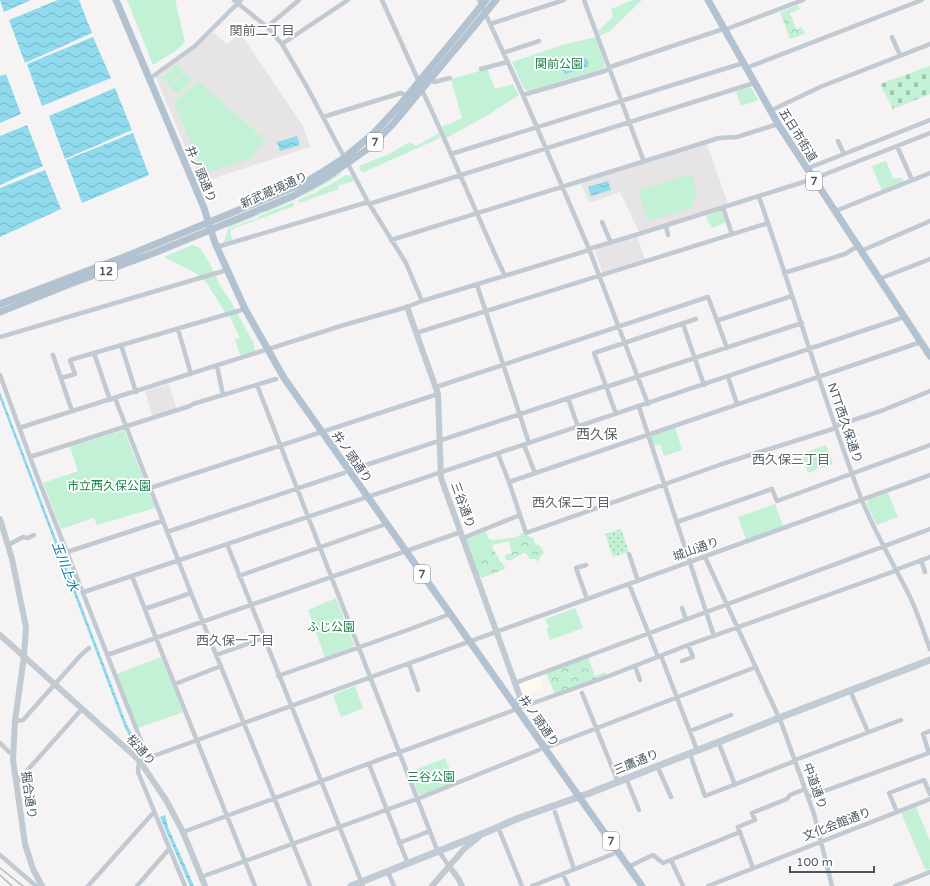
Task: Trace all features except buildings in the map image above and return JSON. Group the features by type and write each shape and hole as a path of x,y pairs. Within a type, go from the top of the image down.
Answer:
{"main road":[{"name":"井ノ頭通り","path":"116,0 209,222 217,247 227,270 245,309 284,378 469,642 518,707 542,749 579,796 642,886"},
{"name":"新武蔵境通り","path":"0,304 124,257 304,183 369,148 422,90 496,0"},
{"name":"五日市街道","path":"708,0 770,111 806,169 930,356"},
{"name":"新武蔵境通り","path":"0,312 211,230 292,196 326,178 346,161 374,133 419,82 482,2"},
{"name":"三鷹通り","path":"351,886 362,884 519,818 618,782 930,660"}],"street":[{"path":"267,27 299,0"},
{"path":"282,44 348,0"},
{"path":"382,0 419,82"},
{"path":"490,24 564,0"},
{"path":"584,0 644,162"},
{"path":"523,96 724,30 803,0"},
{"path":"746,68 922,0"},
{"path":"148,79 195,46 238,1 267,27 282,44 323,117 368,203 406,263 422,301"},
{"path":"482,2 485,13 589,248 648,404"},
{"path":"892,37 900,55"},
{"path":"503,53 539,41"},
{"path":"770,111 820,87 930,44"},
{"path":"481,69 507,62"},
{"path":"451,154 740,64"},
{"path":"434,82 450,78"},
{"path":"217,247 460,175 754,83"},
{"path":"422,90 476,214 505,276"},
{"path":"323,117 401,93 403,94"},
{"path":"806,169 930,120"},
{"path":"391,240 719,138 738,137 778,124"},
{"path":"19,428 813,179 930,133"},
{"path":"838,141 844,154"},
{"path":"897,146 912,180"},
{"path":"838,210 930,174"},
{"name":"NTT西久保通り","path":"758,196 802,323 809,350 835,427 862,500 882,546 909,594 930,649"},
{"path":"723,208 732,234"},
{"path":"784,273 845,254 930,221"},
{"path":"602,222 611,243"},
{"path":"416,333 768,223"},
{"path":"666,226 668,235"},
{"path":"879,279 930,259"},
{"path":"0,338 227,270"},
{"path":"477,285 529,443"},
{"path":"716,318 719,320 792,296"},
{"path":"436,386 708,297 727,348"},
{"name":"三谷通り","path":"407,307 438,394 441,478 520,697 518,707"},
{"path":"61,378 75,374 70,360 245,309"},
{"path":"84,592 524,446 529,443 904,317"},
{"path":"616,414 594,353 696,319"},
{"path":"354,469 802,323"},
{"path":"683,324 704,385"},
{"path":"178,329 191,374"},
{"path":"509,482 921,342"},
{"path":"121,345 136,392"},
{"path":"94,353 110,400"},
{"path":"53,355 72,412"},
{"path":"217,366 223,395"},
{"path":"0,375 30,457 145,751 138,760 138,772 184,884 179,886"},
{"path":"728,377 737,404"},
{"path":"30,457 276,379"},
{"path":"257,385 430,831 439,851 462,886"},
{"path":"498,454 526,533 725,463 881,411 930,391"},
{"path":"150,488 438,394"},
{"path":"115,398 162,521 310,886"},
{"path":"568,398 578,427"},
{"path":"639,407 714,636"},
{"path":"677,522 772,489 777,501 930,445"},
{"path":"524,446 535,473"},
{"path":"167,532 344,473"},
{"name":"城山通り","path":"138,760 148,758 244,724 930,474"},
{"path":"107,655 331,577 520,515"},
{"name":"掘合通り","path":"0,519 8,545 26,627 24,656 14,722 13,760 25,844 33,869 42,886"},
{"path":"67,552 162,521"},
{"path":"239,576 319,546 386,524"},
{"path":"515,683 930,528"},
{"path":"8,545 23,537 28,538 34,535"},
{"path":"227,544 278,676 340,826 362,884"},
{"path":"629,554 638,581"},
{"name":"中道通り","path":"705,557 779,718 814,814 832,886"},
{"path":"183,832 400,753 518,707 635,666 688,645 930,557"},
{"path":"921,560 925,572"},
{"path":"586,565 575,566 587,599"},
{"path":"132,576 255,886"},
{"path":"629,584 648,633 677,698 697,750"},
{"path":"145,609 191,593"},
{"path":"682,608 686,619"},
{"path":"278,676 450,614"},
{"name":"桜通り","path":"0,636 138,760 166,800 183,832 205,886"},
{"path":"216,655 264,638"},
{"path":"682,661 693,657 688,645"},
{"path":"14,722 23,720 54,684 89,648"},
{"path":"409,664 418,690"},
{"path":"175,684 221,666"},
{"path":"635,666 640,680"},
{"path":"201,877 417,798 596,728 756,668"},
{"path":"582,692 618,782"},
{"path":"852,694 868,732"},
{"path":"16,783 82,709"},
{"path":"690,731 731,715"},
{"path":"691,757 706,796 795,760 901,720"},
{"path":"808,797 928,752 923,734 930,731"},
{"path":"0,743 9,752 13,753"},
{"path":"720,746 735,785"},
{"path":"369,764 408,864"},
{"path":"659,770 671,797"},
{"path":"626,778 639,810"},
{"path":"896,812 890,793 924,780 930,794"},
{"path":"753,868 738,827 755,820 752,813 788,799 790,795 805,789"},
{"name":"文化会館通り","path":"708,886 930,799"},
{"path":"88,886 154,812"},
{"path":"555,812 574,869"},
{"path":"400,843 430,831"},
{"path":"432,886 464,849 489,831"},
{"path":"500,832 522,886"},
{"path":"628,867 653,855 663,863 740,832"},
{"path":"137,886 169,849"},
{"path":"532,886 613,854"},
{"path":"0,855 36,886"},
{"path":"672,860 683,886"},
{"path":"388,872 394,886"},
{"path":"894,886 930,872"},
{"path":"563,874 568,886"}],"shaded area":[{"path":"213,32 227,44 240,33 303,126 310,147 202,182 155,76 187,54"},
{"path":"707,144 728,204 639,232 620,192 589,203 581,183"},
{"path":"637,237 645,259 603,272 602,271 595,253 597,249"},
{"path":"169,384 177,410 153,418 145,391"},
{"path":"539,676 544,689 524,696 519,683"}],"green space":[{"path":"127,0 176,0 185,42 177,50 153,65"},
{"path":"633,0 642,0 610,31 600,36 598,31 613,17 611,9"},
{"path":"798,5 800,9 790,13 796,29 802,27 805,34 790,39 780,12"},
{"name":"関前公園","path":"596,37 605,66 603,69 528,91 524,89 512,62 562,45"},
{"path":"177,64 184,71 169,85 162,78"},
{"path":"930,66 930,94 893,109 880,84"},
{"path":"487,69 495,89 513,84 519,95 488,115 446,138 442,127 462,118 451,79"},
{"path":"185,73 192,80 177,94 170,86"},
{"path":"198,81 265,140 250,159 204,173 174,103"},
{"path":"749,87 752,89 758,100 741,106 736,91"},
{"path":"439,133 440,138 362,173 359,166 389,154 410,142 416,146"},
{"path":"886,161 893,178 902,178 904,181 882,191 872,166"},
{"path":"340,173 341,174 323,185 296,199 267,212 262,212 257,216 228,228 227,226 323,184"},
{"path":"692,174 697,195 691,208 648,221 638,190"},
{"path":"346,175 351,176 354,181 339,185 339,189 299,203 298,200 317,192"},
{"path":"293,202 294,206 230,230 232,240 224,242 228,229 258,218 262,214"},
{"path":"721,210 726,222 712,228 710,223 708,223 706,216"},
{"path":"192,245 200,248 211,266 221,287 254,344 255,351 240,355 235,339 240,338 229,315 225,312 208,285 194,272 164,257"},
{"path":"675,427 682,450 664,456 660,444 653,446 650,437"},
{"name":"市立西久保公園","path":"124,430 155,508 97,525 94,518 61,529 43,483 78,471 70,447"},
{"path":"826,445 833,464 822,468 820,464 817,465 818,469 808,473 801,454"},
{"path":"888,493 898,517 877,525 867,505 868,500"},
{"path":"775,504 783,526 746,539 738,517"},
{"path":"621,529 629,552 613,557 605,534"},
{"path":"486,531 493,551 473,558 466,539"},
{"path":"522,533 533,538 536,545 539,545 544,552 537,562 536,559 529,559 526,553 511,560 506,560 506,554 512,554 509,541 493,545 492,547 505,569 482,578 474,566 473,551 483,539 493,540 511,538 517,537"},
{"name":"ふじ公園","path":"336,598 354,645 325,657 308,610"},
{"path":"575,608 583,628 550,640 546,629 549,628 545,619"},
{"path":"161,657 183,712 138,728 117,674"},
{"path":"588,657 595,676 606,672 608,676 555,695 546,673"},
{"path":"355,686 363,708 341,717 333,695"},
{"name":"三谷公園","path":"445,758 455,782 421,795 418,793 410,772"},
{"path":"916,807 930,841 930,869 926,871 901,813"}],"water":[{"path":"0,0 31,0 4,12"},
{"path":"58,0 79,0 92,33 25,63 9,20"},
{"path":"93,37 111,78 42,106 27,64"},
{"path":"581,58 588,60 589,64 587,67 566,74 558,66 551,64 535,65 545,62 552,62 566,71 576,68"},
{"path":"6,74 21,114 0,123 0,76"},
{"path":"115,88 132,130 65,159 49,116"},
{"path":"27,125 43,166 0,185 0,136"},
{"path":"133,133 149,175 82,203 66,160"},
{"path":"297,136 300,145 280,151 277,142"},
{"path":"45,170 61,209 0,237 0,188"},
{"path":"608,181 611,190 591,196 588,187"},
{"name":"玉川上水","path":"0,392 127,725 133,735 130,737 125,728 0,399"},
{"path":"165,815 168,827 194,886 190,886 160,817"}],"railway":[{"path":"0,868 23,886"},
{"path":"0,875 12,886"}],"district":[{"name":"関前二丁目","path":"262,30"},
{"name":"西久保","path":"597,434"},
{"name":"西久保三丁目","path":"791,459"},
{"name":"西久保二丁目","path":"571,502"},
{"name":"西久保一丁目","path":"235,640"}]}
